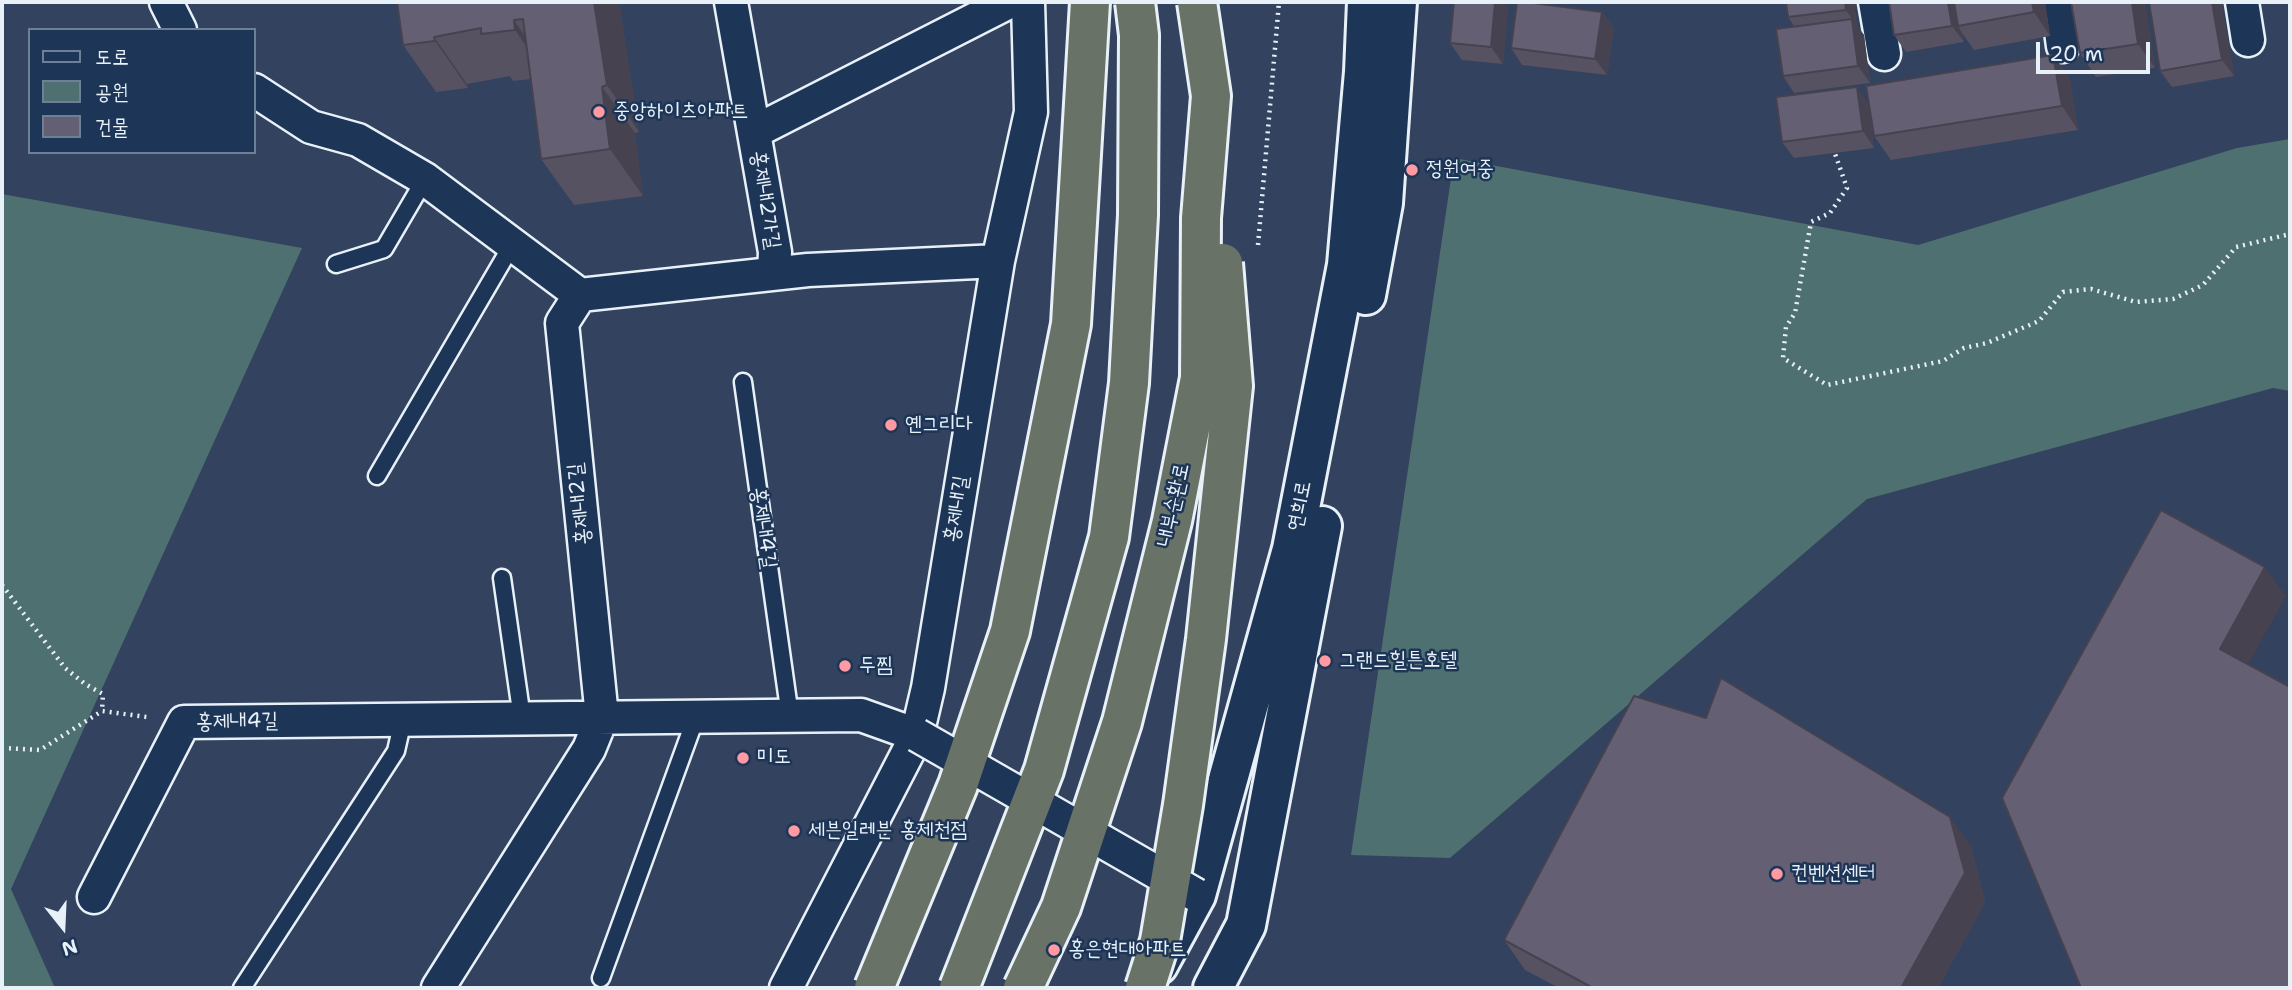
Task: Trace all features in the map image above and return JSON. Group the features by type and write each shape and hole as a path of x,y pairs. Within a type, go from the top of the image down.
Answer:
{"highway":[{"path":"874,988 958,785 1010,631 1071,324 1090,2"},
{"path":"959,988 1044,770 1109,537 1129,383 1138,215 1139,35 1135,2"},
{"name":"내부순환로","path":"1023,988 1060,907 1122,722 1172,521 1200,377 1201,218 1211,96 1197,2"},
{"path":"1145,988 1160,941 1185,793 1206,639 1233,386 1211,96"}],"main road":[{"name":"연희로","path":"1145,988 1196,895 1292,549 1344,278 1364,72 1367,2"},
{"name":"연희로","path":"1213,988 1246,925 1383,203 1398,2"}],"street":[{"path":"166,2 179,28"},
{"name":"홍제내2가길","path":"731,2 775,251 774,274"},
{"path":"754,132 1009,2"},
{"name":"홍제내길","path":"786,988 917,736 928,688 998,261 1031,112 1028,2"},
{"path":"1875,2 1884,54"},
{"path":"2057,2 2063,46"},
{"path":"2242,2 2248,40"},
{"path":"256,91 311,127 358,140 425,180 580,295 808,270 998,261"},
{"name":"홍제내2길","path":"580,295 562,323 602,718"},
{"name":"홍제내4길","path":"94,897 184,722 861,715 917,736 1196,895"},
{"path":"438,988 589,749 602,718"}],"lane":[{"path":"336,264 384,249 425,180"},
{"path":"377,476 512,245"},
{"name":"홍제내4길","path":"743,382 790,716"},
{"path":"502,578 522,718"},
{"path":"601,978 696,717"},
{"path":"242,988 396,751 403,720"}],"path":[{"path":"1833,148 1846,188 1830,213 1811,222 1797,302 1786,327 1783,358 1827,384 1943,361 1964,348 1987,343 2039,321 2063,292 2091,289 2136,302 2173,299 2203,285 2236,247 2290,234"},
{"path":"2,585 65,668 103,694 102,711"},
{"path":"2,748 40,750 102,711 184,722"}],"green space":[{"path":"2290,139 2290,391 2273,388 1867,499 1450,858 1351,855 1454,158 1918,245 2237,148"},
{"path":"2,194 302,248 11,889 55,988 2,988"}],"pier":[{"path":"1118,2 1216,2 1210,446 1203,447 1188,554 1099,824 1018,988 944,988 1020,783 1094,493 1118,197"}],"building":[{"path":"397,2 594,2 607,85 602,87 610,149 541,159 523,19 514,20 515,30 481,34 481,28 434,37 435,41 403,45"},
{"path":"1454,2 1495,2 1491,47 1450,43"},
{"path":"1517,2 1602,12 1595,59 1511,48"},
{"path":"1786,2 1845,2 1846,10 1788,17"},
{"path":"1889,2 1948,2 1952,26 1894,35"},
{"path":"1954,2 2032,2 2034,12 1958,26"},
{"path":"2071,2 2132,2 2138,44 2080,53"},
{"path":"2149,2 2212,2 2222,60 2160,71"},
{"path":"1852,19 1858,66 1783,76 1776,29"},
{"path":"2053,55 2062,106 1874,136 1866,86"},
{"path":"1857,87 1863,131 1782,142 1776,97"},
{"path":"2161,510 2265,567 2220,649 2290,687 2290,988 2081,988 2002,798"},
{"name":"컨벤션센터","path":"1721,678 1950,817 1965,873 1901,988 1593,988 1504,940 1634,696 1706,718"}],"place":[{"name":"중앙하이츠아파트","path":"599,112"},
{"name":"정원여중","path":"1412,170"},
{"name":"옌그리다","path":"891,425"},
{"name":"그랜드힐튼호텔","path":"1325,661"},
{"name":"두찜","path":"845,666"},
{"name":"미도","path":"743,758"},
{"name":"세븐일레븐 홍제천점","path":"794,831"},
{"name":"컨벤션센터","path":"1777,874"},
{"name":"홍은현대아파트","path":"1054,950"}]}
